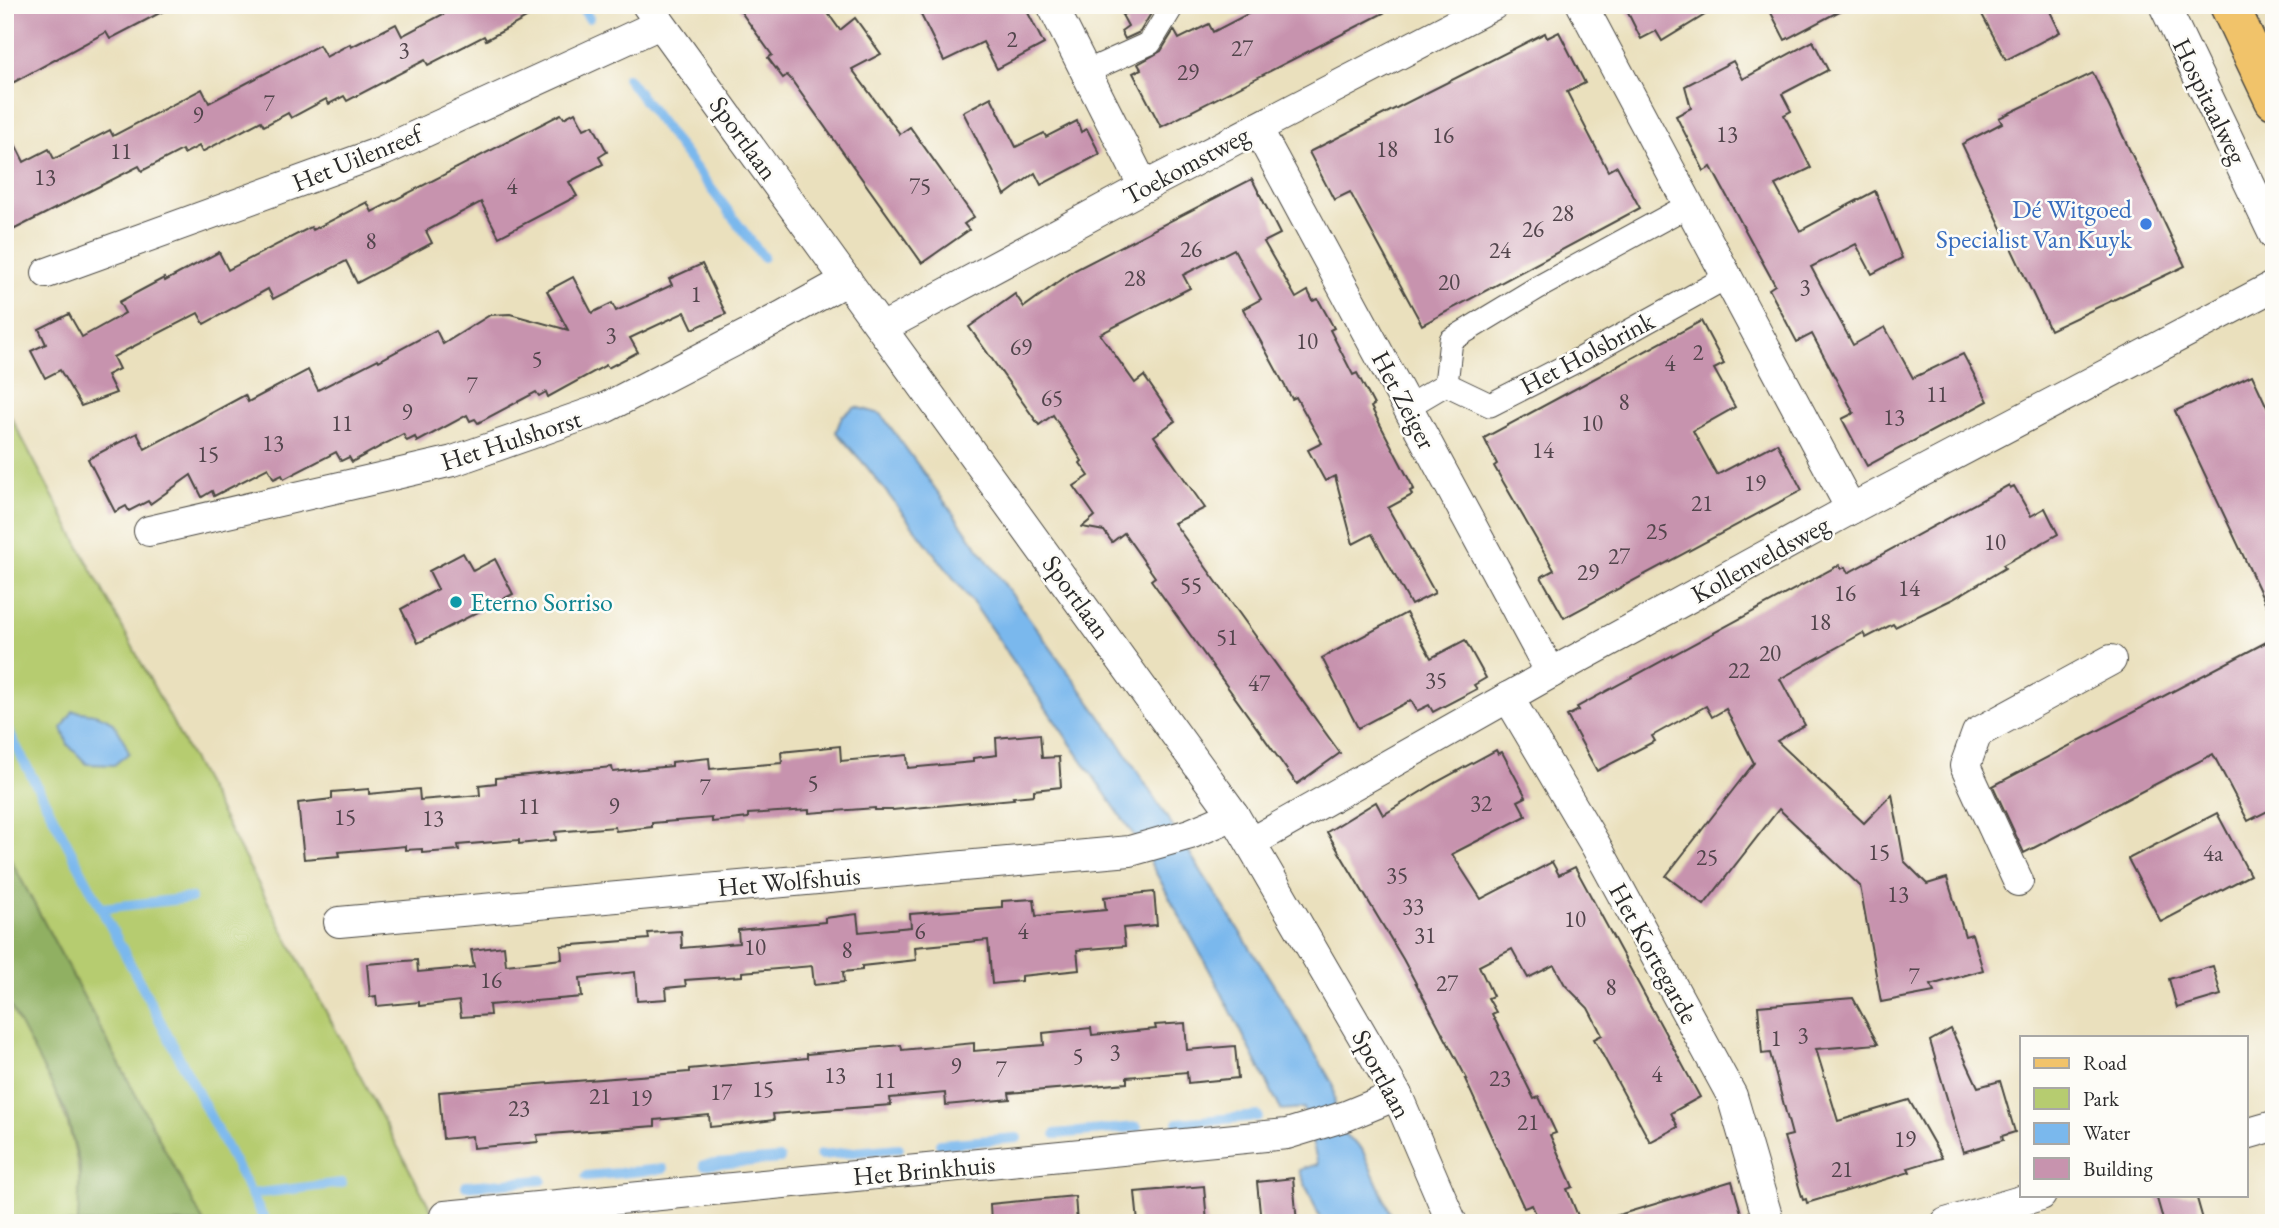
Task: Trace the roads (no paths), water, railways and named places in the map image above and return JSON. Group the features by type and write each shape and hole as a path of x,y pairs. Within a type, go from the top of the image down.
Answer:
{"main road":[{"path":"2229,5 2274,100"}],"street":[{"path":"1052,5 1144,187"},
{"path":"1086,72 1150,43 1173,5"},
{"name":"Toekomstweg","path":"882,328 1144,187 1493,5"},
{"path":"1582,5 1851,509"},
{"name":"Hospitaalweg","path":"2164,5 2274,235"},
{"name":"Het Uilenreef","path":"47,273 383,151 653,14"},
{"name":"Sportlaan","path":"653,14 1252,842 1397,1095 1452,1223"},
{"name":"Het Zeiger","path":"1257,128 1550,673"},
{"path":"1407,407 1446,384 1451,340 1536,288 1689,205"},
{"name":"Het Holsbrink","path":"1446,384 1490,405 1576,361 1727,277"},
{"name":"Het Hulshorst","path":"149,531 453,461 605,408 847,280"},
{"name":"Kollenveldsweg","path":"1252,842 1550,673 1851,509 2274,286"},
{"path":"2018,881 1965,766 1977,733 2111,660"},
{"name":"Het Kortegarde","path":"1508,697 1596,846 1732,1096 1769,1223"},
{"name":"Het Wolfshuis","path":"339,922 1130,850 1190,834 1234,815"},
{"name":"Het Brinkhuis","path":"445,1216 1287,1134 1346,1116 1397,1095"},
{"path":"2248,1133 2274,1126"},
{"path":"1946,1223 2038,1196"}],"water":[{"path":"856,407 881,414 1116,738 1279,993 1333,1084 1335,1106 1344,1134 1362,1149 1395,1223 1322,1223 1299,1170 1318,1164 1304,1108 1281,1110 1216,982 1140,844 976,607 866,466 836,432 842,416"},
{"path":"73,711 95,714 109,720 115,725 129,753 114,765 87,764 68,745 62,728"}],"waterway":[{"path":"580,5 589,18"},
{"path":"627,78 763,257"},
{"path":"5,725 266,1223"},
{"path":"102,908 191,898"},
{"path":"1178,1123 1258,1116"},
{"path":"1055,1134 1137,1127"},
{"path":"940,1144 1017,1138"},
{"path":"820,1155 899,1148"},
{"path":"704,1165 780,1159"},
{"path":"586,1176 663,1169"},
{"path":"466,1186 542,1180"},
{"path":"251,1194 342,1183"}],"place":[{"name":"Dé Witgoed Specialist Van Kuyk","path":"2146,224"},
{"name":"Eterno Sorriso","path":"456,602"}]}
